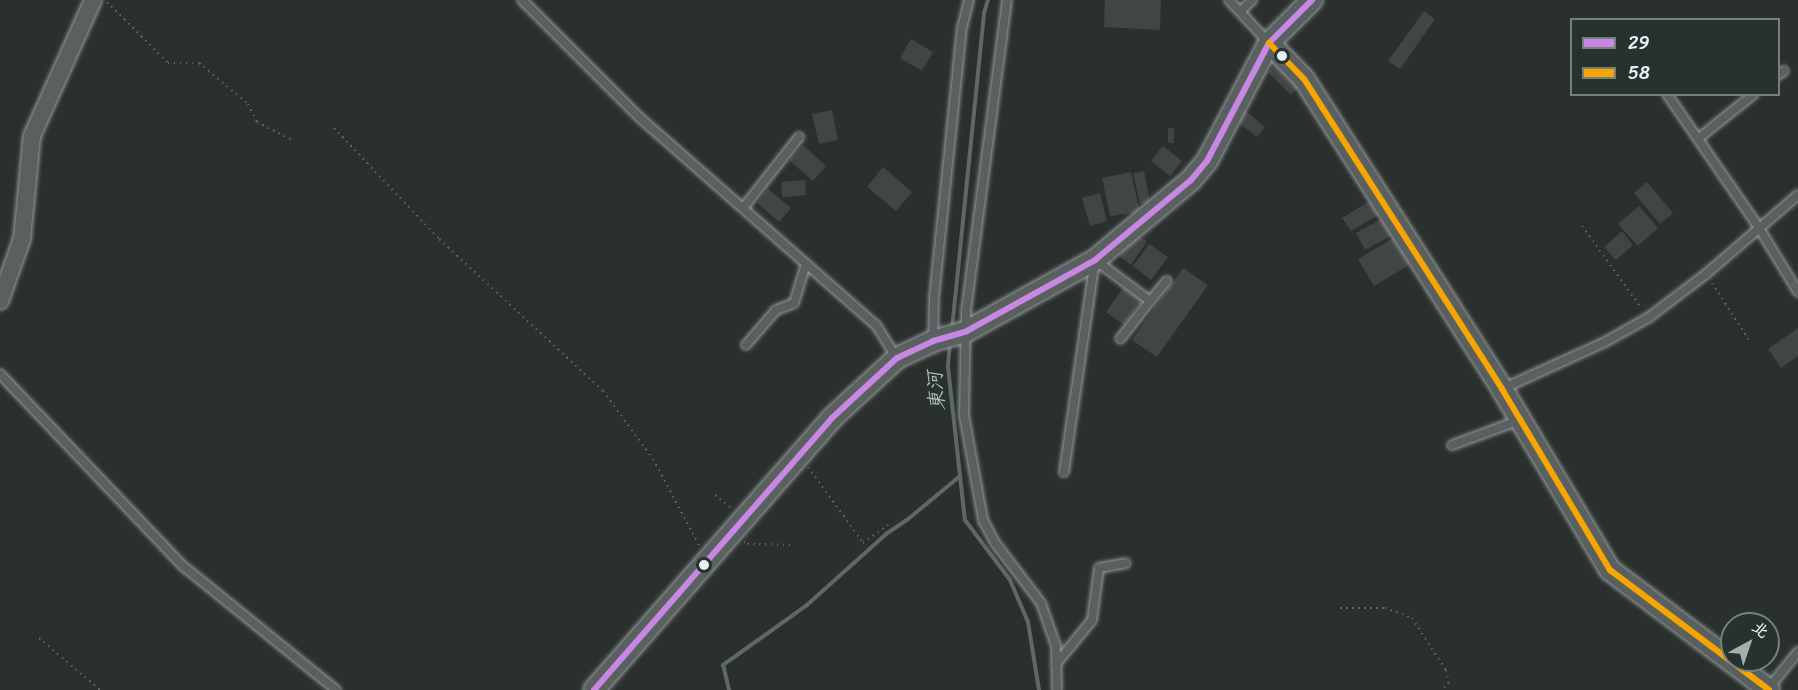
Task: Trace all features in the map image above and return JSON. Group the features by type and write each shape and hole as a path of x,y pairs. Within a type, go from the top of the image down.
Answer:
{"street":[{"path":"0,301 22,239 32,136 93,0"},
{"path":"594,690 832,418 897,358 933,341 967,331 1095,260 1191,180 1207,160 1269,43 1312,0"},
{"path":"1269,43 1304,79 1502,389 1610,570 1768,690"}],"lane":[{"path":"522,0 639,117 876,325 897,358"},
{"path":"933,341 934,298 962,28 969,0"},
{"path":"1007,0 966,311 964,415 983,520 996,544 1041,603 1056,646 1057,690"},
{"path":"1229,0 1269,43"},
{"path":"1241,11 1252,0"},
{"path":"1668,96 1759,228 1798,292"},
{"path":"1699,138 1752,96"},
{"path":"744,207 799,137"},
{"path":"1502,389 1605,342 1648,318 1706,274 1798,195"},
{"path":"1064,472 1095,260 1150,301"},
{"path":"746,345 776,310 794,303 806,264"},
{"path":"1120,339 1167,281"},
{"path":"0,374 183,566 336,690"},
{"path":"1452,445 1520,420"},
{"path":"1056,665 1092,620 1099,568 1126,563"},
{"path":"1768,690 1798,652"}],"path":[{"path":"105,0 168,63 199,63 248,104 257,122 291,139"},
{"path":"334,128 440,239 603,391 653,459 676,496 706,560"},
{"path":"1582,226 1648,318"},
{"path":"1706,274 1751,344"},
{"path":"799,455 863,543 889,524"},
{"path":"715,495 737,525 747,544 791,545"},
{"path":"1340,609 1385,608 1412,618 1446,670 1449,682 1442,690"},
{"path":"39,638 100,690"}],"building":[{"path":"1105,0 1161,0 1160,30 1104,27"},
{"path":"1424,11 1435,19 1400,69 1388,61"},
{"path":"911,39 933,52 922,71 900,58"},
{"path":"1282,59 1305,81 1291,95 1268,72"},
{"path":"1243,109 1265,127 1257,137 1235,120"},
{"path":"832,110 838,140 819,144 812,114"},
{"path":"1168,128 1174,128 1174,143 1168,143"},
{"path":"803,145 826,166 813,181 789,160"},
{"path":"1163,146 1182,161 1170,176 1151,161"},
{"path":"883,167 912,192 896,211 867,187"},
{"path":"1144,171 1150,202 1140,204 1133,173"},
{"path":"1131,172 1140,212 1110,216 1102,178"},
{"path":"805,180 806,195 782,197 781,182"},
{"path":"1647,182 1673,213 1660,224 1634,193"},
{"path":"768,189 791,208 779,222 757,203"},
{"path":"1100,193 1107,221 1090,226 1082,198"},
{"path":"1383,193 1392,207 1351,231 1342,218"},
{"path":"1639,206 1658,228 1638,246 1618,224"},
{"path":"1387,216 1396,233 1365,250 1356,233"},
{"path":"1405,231 1421,258 1374,286 1358,259"},
{"path":"1622,231 1633,245 1616,260 1604,247"},
{"path":"1135,233 1147,241 1131,265 1119,256"},
{"path":"1149,244 1168,257 1151,280 1133,266"},
{"path":"1183,268 1208,285 1157,357 1132,340"},
{"path":"1125,285 1143,298 1124,325 1106,312"},
{"path":"1798,328 1798,356 1781,368 1768,349"}],"waterway":[{"name":"東河","path":"952,329 984,13 988,0"},
{"name":"東河","path":"950,342 948,367 965,520 1010,580 1028,622 1039,690"},
{"path":"729,690 723,665 807,605 886,534 907,520 960,476"}],"transit line":[{"name":"29","path":"594,690 832,418 897,358 933,341 967,331 1095,260 1191,180 1207,161 1269,43 1312,0"},
{"name":"58","path":"1269,43 1304,79 1502,389 1610,570 1769,690"}]}
